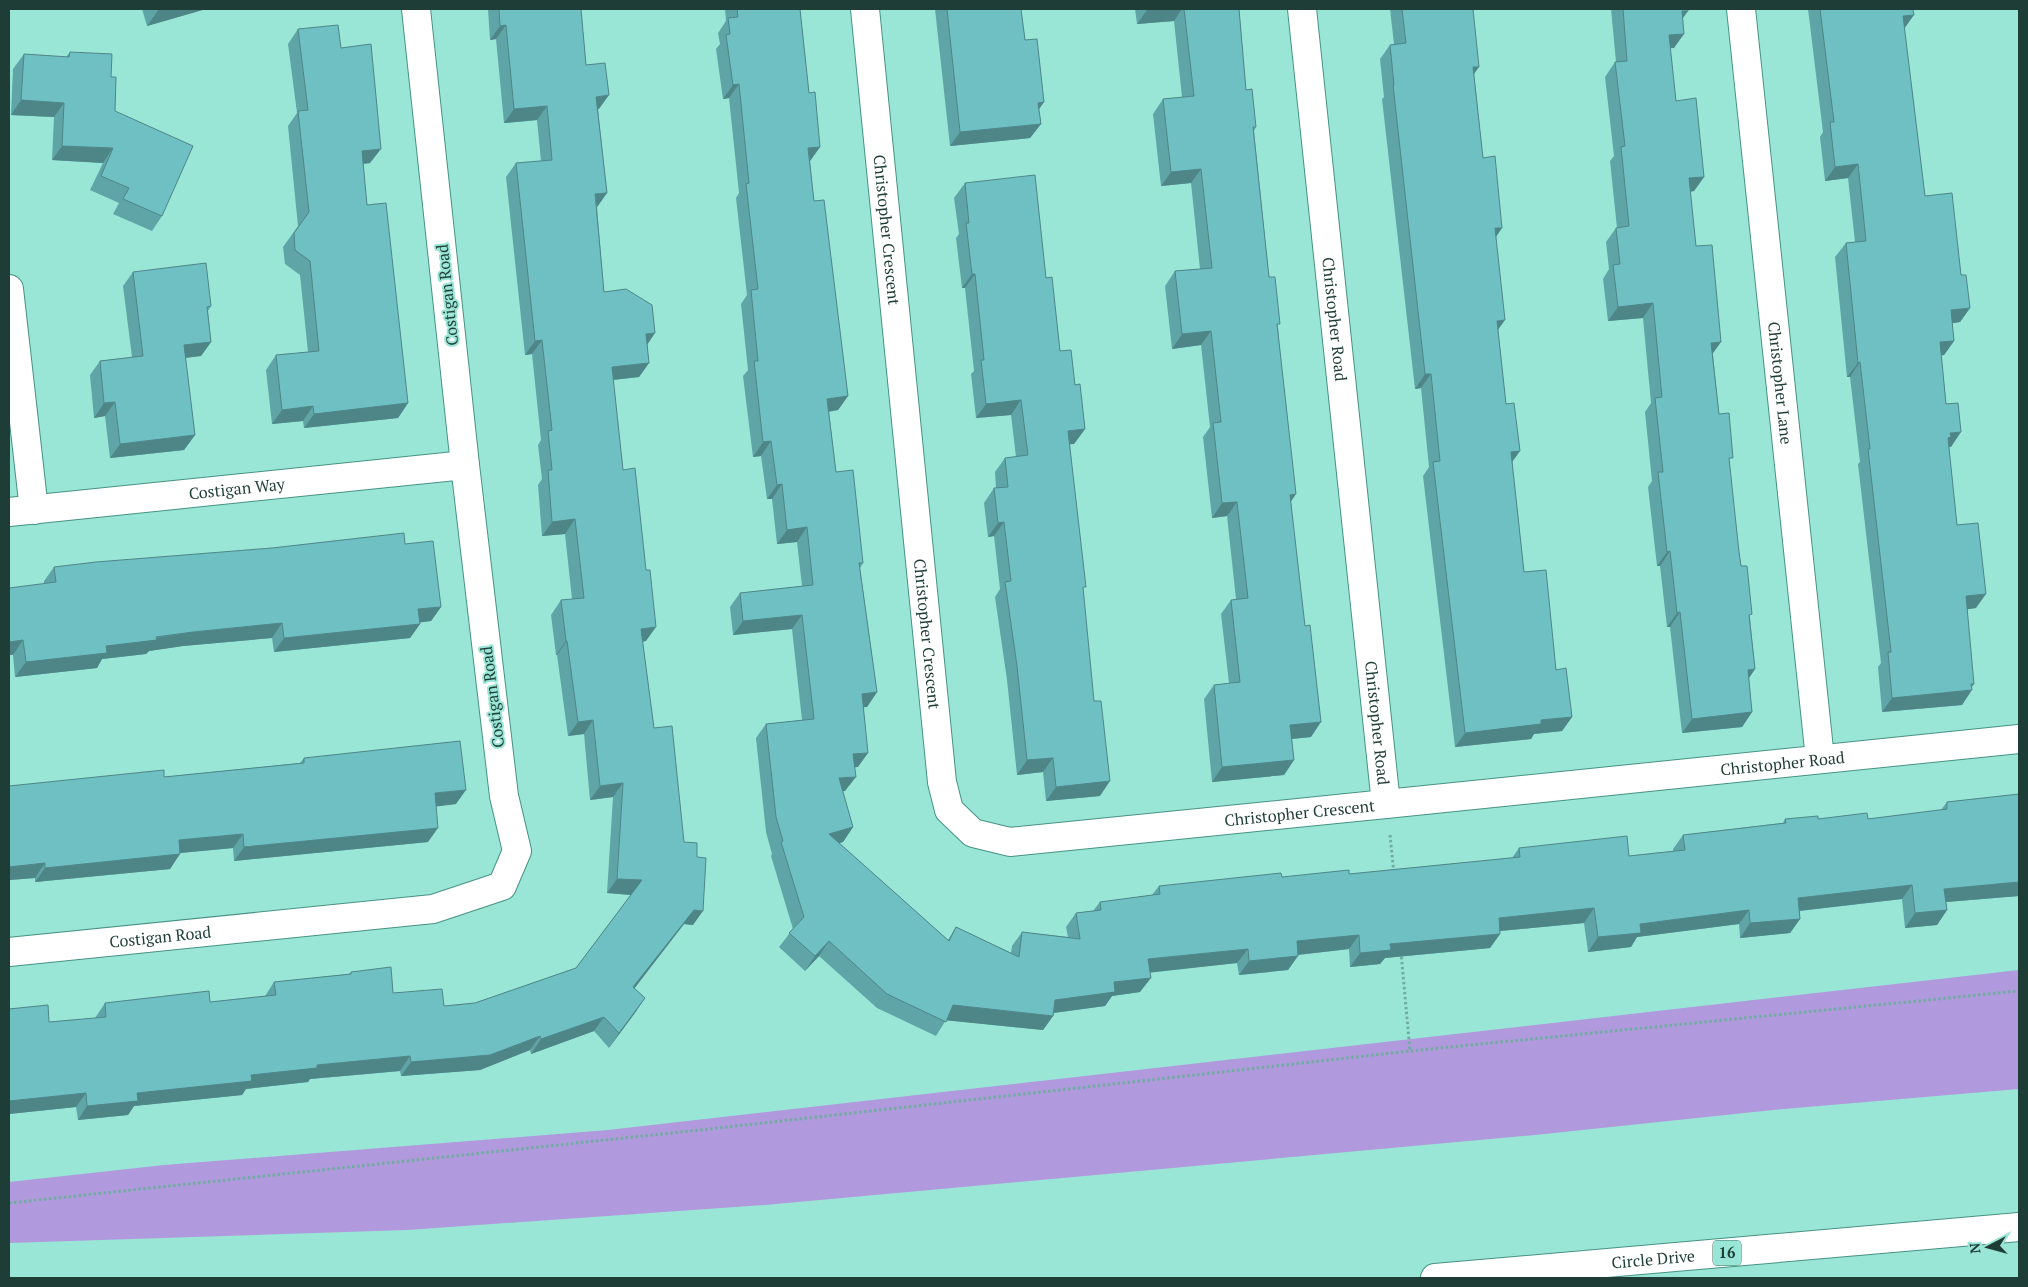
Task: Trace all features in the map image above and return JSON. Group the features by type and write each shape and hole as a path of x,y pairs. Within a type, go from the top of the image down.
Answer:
{"main road":[{"name":"Costigan Road","path":"9,952 433,909 502,886 517,852 504,796 465,465 416,9"},
{"name":"Christopher Crescent","path":"865,9 942,782 949,810 972,833 1010,842 1386,804"},
{"name":"Christopher Road","path":"1302,9 1386,804 2019,739"},
{"name":"Christopher Lane","path":"1741,9 1820,759"},
{"path":"9,289 21,511"},
{"name":"Costigan Way","path":"21,511 465,465"},
{"name":"Circle Drive","path":"1435,1278 2019,1227"}],"path":[{"path":"1390,838 1394,877"},
{"path":"1400,944 1410,1051"},
{"path":"9,1203 700,1130 1410,1051 2019,991"}],"shaded area":[{"path":"2019,970 2019,1089 1773,1110 1535,1135 765,1205 407,1230 9,1243 9,1182 164,1165 608,1130"}],"building":[{"path":"499,9 581,9 586,65 605,63 609,95 596,97 607,193 595,194 604,292 626,289 652,305 655,333 646,334 649,363 612,367 623,470 635,468 646,570 650,570 656,627 641,629 654,728 672,726 684,842 697,843 697,857 706,858 703,911 694,910 633,987 645,998 619,1033 604,1017 541,1039 540,1036 490,1055 411,1062 410,1056 317,1065 317,1068 251,1075 252,1081 137,1093 138,1101 87,1106 86,1093 9,1101 9,1009 48,1005 49,1022 106,1017 105,1003 209,991 210,1002 276,995 274,982 351,974 351,972 391,967 393,993 442,989 444,1006 475,1003 576,968 642,880 617,879 623,783 600,786 593,720 578,722 561,600 584,598 575,519 552,522 548,470 552,470 548,431 552,430 542,340 535,341 516,163 552,160 547,106 514,109 506,25 500,26"},
{"path":"737,9 800,9 809,93 815,92 820,147 808,148 814,201 824,200 848,396 827,399 836,472 853,470 863,563 859,563 877,692 862,694 868,753 853,754 856,777 839,778 853,827 829,834 949,941 956,927 1019,957 1022,932 1080,939 1076,913 1101,910 1100,902 1160,894 1159,886 1281,873 1282,877 1349,870 1349,874 1520,857 1519,848 1627,836 1629,856 1685,850 1683,835 1786,823 1785,819 1818,816 1818,819 1867,813 1868,819 1947,809 1947,802 2019,794 2019,882 1944,889 1947,910 1915,913 1912,885 1798,898 1800,919 1750,923 1749,910 1640,924 1641,933 1598,937 1594,908 1499,918 1500,934 1390,944 1391,950 1360,953 1359,935 1297,941 1298,956 1249,961 1248,949 1148,959 1151,978 1114,982 1115,992 1055,1000 1053,1016 953,1005 946,1022 887,994 829,941 815,956 789,933 804,917 781,842 783,841 776,817 766,724 814,719 802,615 743,621 740,593 813,585 807,527 787,530 782,484 777,485 771,441 763,442 754,361 758,361 751,290 758,289 746,184 749,183 739,84 733,85 726,35 730,34 728,18 738,17"},
{"path":"947,9 1021,9 1025,40 1037,39 1044,102 1038,103 1041,124 960,132"},
{"path":"1184,9 1239,9 1246,90 1252,89 1256,127 1253,127 1269,277 1275,277 1280,324 1277,324 1296,494 1290,495 1305,626 1310,625 1321,722 1290,725 1294,760 1222,767 1214,685 1240,682 1231,600 1248,598 1237,502 1222,503 1213,423 1221,422 1211,331 1182,334 1175,271 1212,268 1201,169 1171,172 1163,99 1194,96"},
{"path":"1402,9 1473,9 1479,67 1473,67 1483,158 1495,156 1502,228 1495,228 1505,320 1497,321 1506,404 1514,403 1520,451 1511,452 1524,572 1546,570 1556,670 1566,668 1572,717 1541,720 1541,724 1465,733 1433,462 1440,461 1431,374 1425,374 1393,85 1390,45 1406,43"},
{"path":"1623,9 1688,9 1688,11 1682,11 1684,34 1669,35 1676,101 1696,98 1704,177 1689,178 1696,246 1712,245 1721,342 1711,343 1719,414 1729,413 1733,458 1729,458 1739,552 1741,566 1747,566 1752,614 1749,615 1755,669 1748,670 1752,712 1692,719 1680,612 1677,613 1670,551 1667,552 1658,472 1663,472 1655,398 1662,397 1653,303 1618,307 1613,265 1620,264 1616,228 1629,226 1621,147 1625,146 1615,62 1627,61"},
{"path":"1820,9 1913,9 1914,15 1903,16 1925,196 1952,193 1961,275 1966,275 1970,308 1951,310 1954,341 1940,342 1946,404 1958,403 1961,432 1950,433 1951,437 1948,438 1957,525 1978,523 1986,594 1966,596 1974,684 1971,684 1972,690 1892,698 1888,652 1891,652 1846,243 1866,241 1858,164 1835,167 1830,122 1834,122"},
{"path":"338,25 341,48 371,44 381,149 362,151 367,205 386,203 408,403 314,414 313,406 282,410 276,355 319,351 310,261 295,250 294,233 309,212 298,111 308,110 298,29"},
{"path":"70,52 112,54 111,77 116,77 115,111 193,146 162,216 123,199 129,188 101,176 113,148 62,146 64,103 21,100 24,54 69,57"},
{"path":"1035,175 1046,278 1052,277 1060,351 1071,350 1075,385 1080,384 1085,429 1068,431 1086,587 1083,587 1094,701 1101,701 1110,781 1056,787 1053,758 1027,760 1017,666 1005,582 1011,581 1004,522 998,523 994,488 1008,487 1005,458 1028,455 1021,400 986,404 981,360 984,360 975,274 972,274 966,223 969,223 965,183"},
{"path":"206,263 211,306 207,307 211,342 184,345 195,435 120,444 115,402 104,403 100,361 143,356 133,272"},
{"path":"404,533 405,544 433,541 441,607 418,609 420,624 284,638 282,623 156,637 157,640 106,646 107,653 26,662 23,640 9,642 9,588 56,582 54,567 272,548"},
{"path":"460,741 466,790 435,793 438,828 244,847 243,834 179,840 180,854 45,868 45,863 9,867 9,786 164,770 164,777 304,763 304,758"}]}
